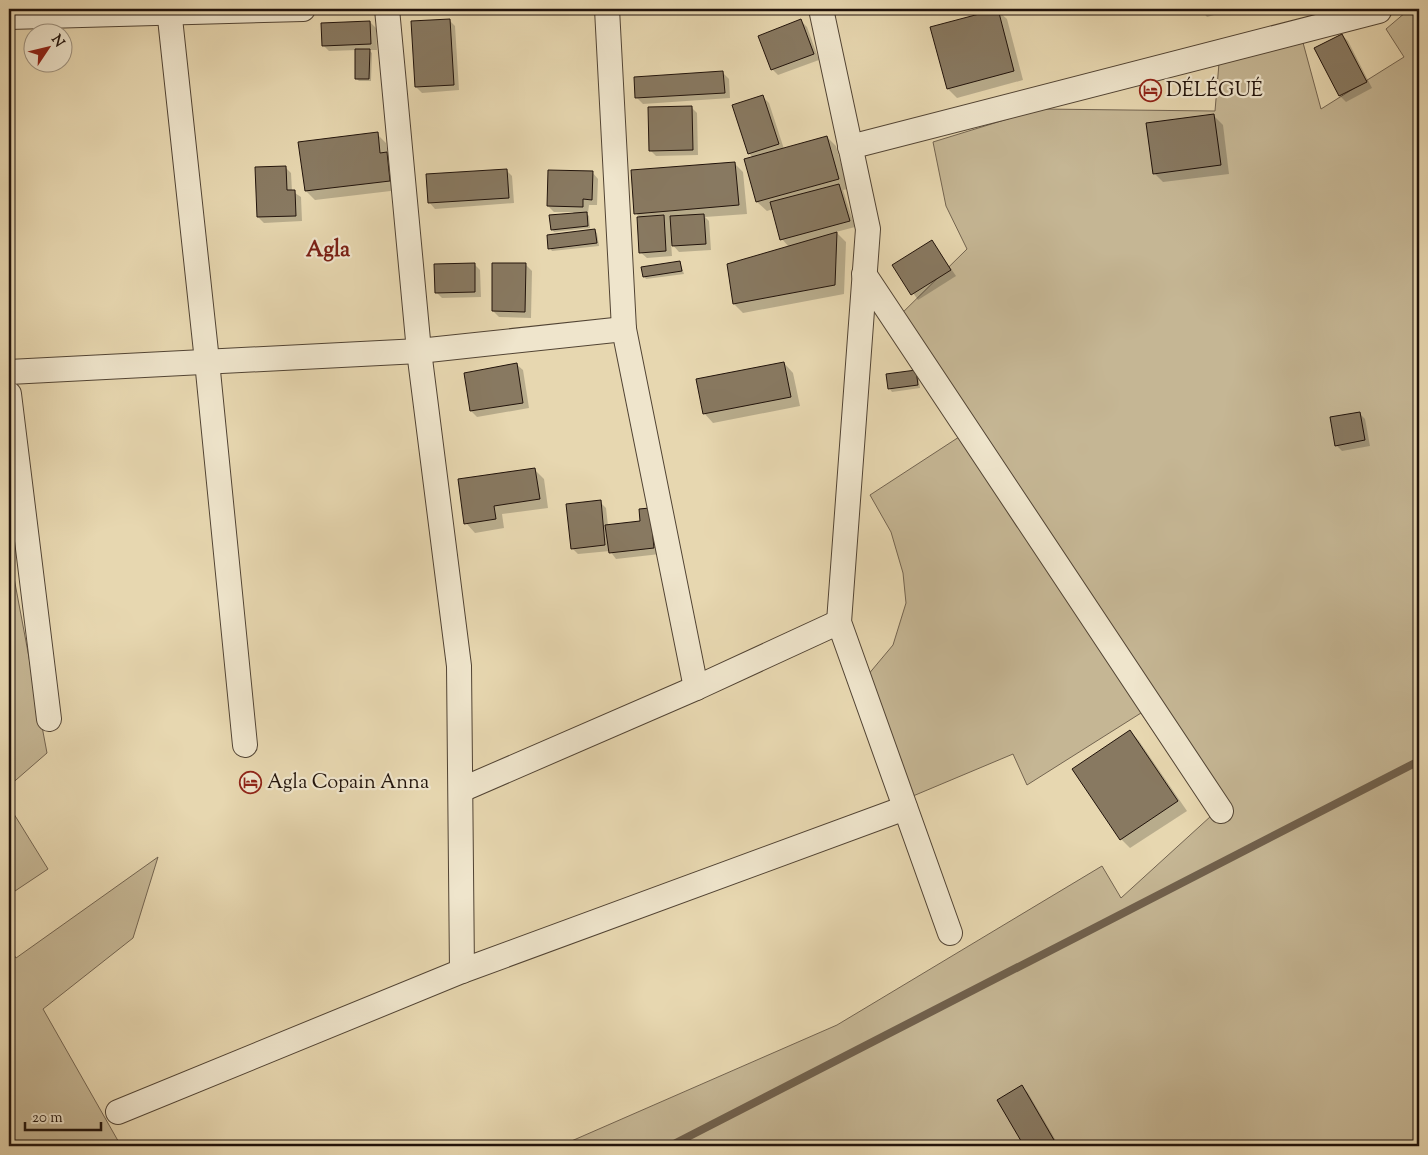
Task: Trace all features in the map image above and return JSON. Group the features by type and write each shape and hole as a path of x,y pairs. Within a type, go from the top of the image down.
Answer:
{"street":[{"path":"9,17 169,11 303,9"},
{"path":"387,9 419,351 459,666 462,971"},
{"path":"607,9 624,329 696,688"},
{"path":"821,9 868,229 839,622 950,934"},
{"path":"850,146 1379,11 1377,9"},
{"path":"169,11 207,361 245,746"},
{"path":"864,274 1221,811"},
{"path":"9,372 419,351 624,329"},
{"path":"9,394 49,719"},
{"path":"460,790 696,688 839,622"},
{"path":"118,1112 462,971 905,808"}],"shaded area":[{"path":"1404,9 1419,9 1419,1146 560,1146 837,1025 1102,866 1121,898 1211,816 1141,713 1027,785 1013,754 913,796 867,676 893,645 906,603 903,573 891,532 870,495 959,437 890,325 967,249 946,206 933,142 1040,109 1215,111 1219,63 1302,39 1321,109 1404,57 1386,29 1406,12"},
{"path":"9,562 11,562 47,753 9,786"},
{"path":"9,806 48,869 9,895"},
{"path":"158,857 133,938 43,1009 121,1146 9,1146 9,947 16,958"}],"building":[{"path":"998,9 1014,71 947,89 930,27"},
{"path":"450,19 454,85 415,87 411,21"},
{"path":"801,19 814,54 771,70 758,36"},
{"path":"370,21 371,44 322,46 321,23"},
{"path":"1342,34 1367,82 1339,96 1314,48"},
{"path":"355,49 370,49 369,79 355,79"},
{"path":"723,71 725,93 635,98 634,77"},
{"path":"763,95 779,144 748,154 732,105"},
{"path":"692,106 693,150 649,151 648,107"},
{"path":"1214,114 1221,165 1153,174 1146,123"},
{"path":"378,132 380,153 387,152 390,181 305,191 298,142"},
{"path":"827,136 839,179 756,202 744,159"},
{"path":"735,162 739,205 634,214 631,170"},
{"path":"286,166 287,190 295,190 296,216 257,217 255,167"},
{"path":"507,169 509,198 428,203 426,174"},
{"path":"548,170 593,171 592,200 583,199 583,207 547,206"},
{"path":"839,184 850,221 780,240 770,202"},
{"path":"587,212 588,226 551,230 549,215"},
{"path":"704,214 706,244 672,246 670,216"},
{"path":"664,215 666,251 639,253 637,217"},
{"path":"595,229 597,243 548,249 547,235"},
{"path":"837,232 835,285 733,304 727,264"},
{"path":"932,240 951,270 911,295 892,265"},
{"path":"680,261 682,271 643,277 641,267"},
{"path":"475,263 475,292 435,293 434,264"},
{"path":"492,263 526,263 525,312 492,311"},
{"path":"784,362 791,397 703,414 696,379"},
{"path":"517,363 523,403 470,411 464,373"},
{"path":"916,370 918,385 888,389 886,374"},
{"path":"1360,412 1365,440 1335,446 1330,417"},
{"path":"535,468 540,499 494,506 496,519 464,524 458,479"},
{"path":"601,500 605,545 571,549 566,504"},
{"path":"650,508 654,548 609,553 605,525 640,521 639,509"},
{"path":"1130,730 1178,801 1120,840 1072,769"},
{"path":"1022,1085 1054,1140 1043,1146 1024,1146 997,1100"}],"waterway":[{"path":"670,1146 1419,761"}],"place":[{"name":"DÉLÉGUÉ","path":"1150,91"},
{"name":"Agla Copain Anna","path":"251,783"}],"district":[{"name":"Agla","path":"328,251"}]}
